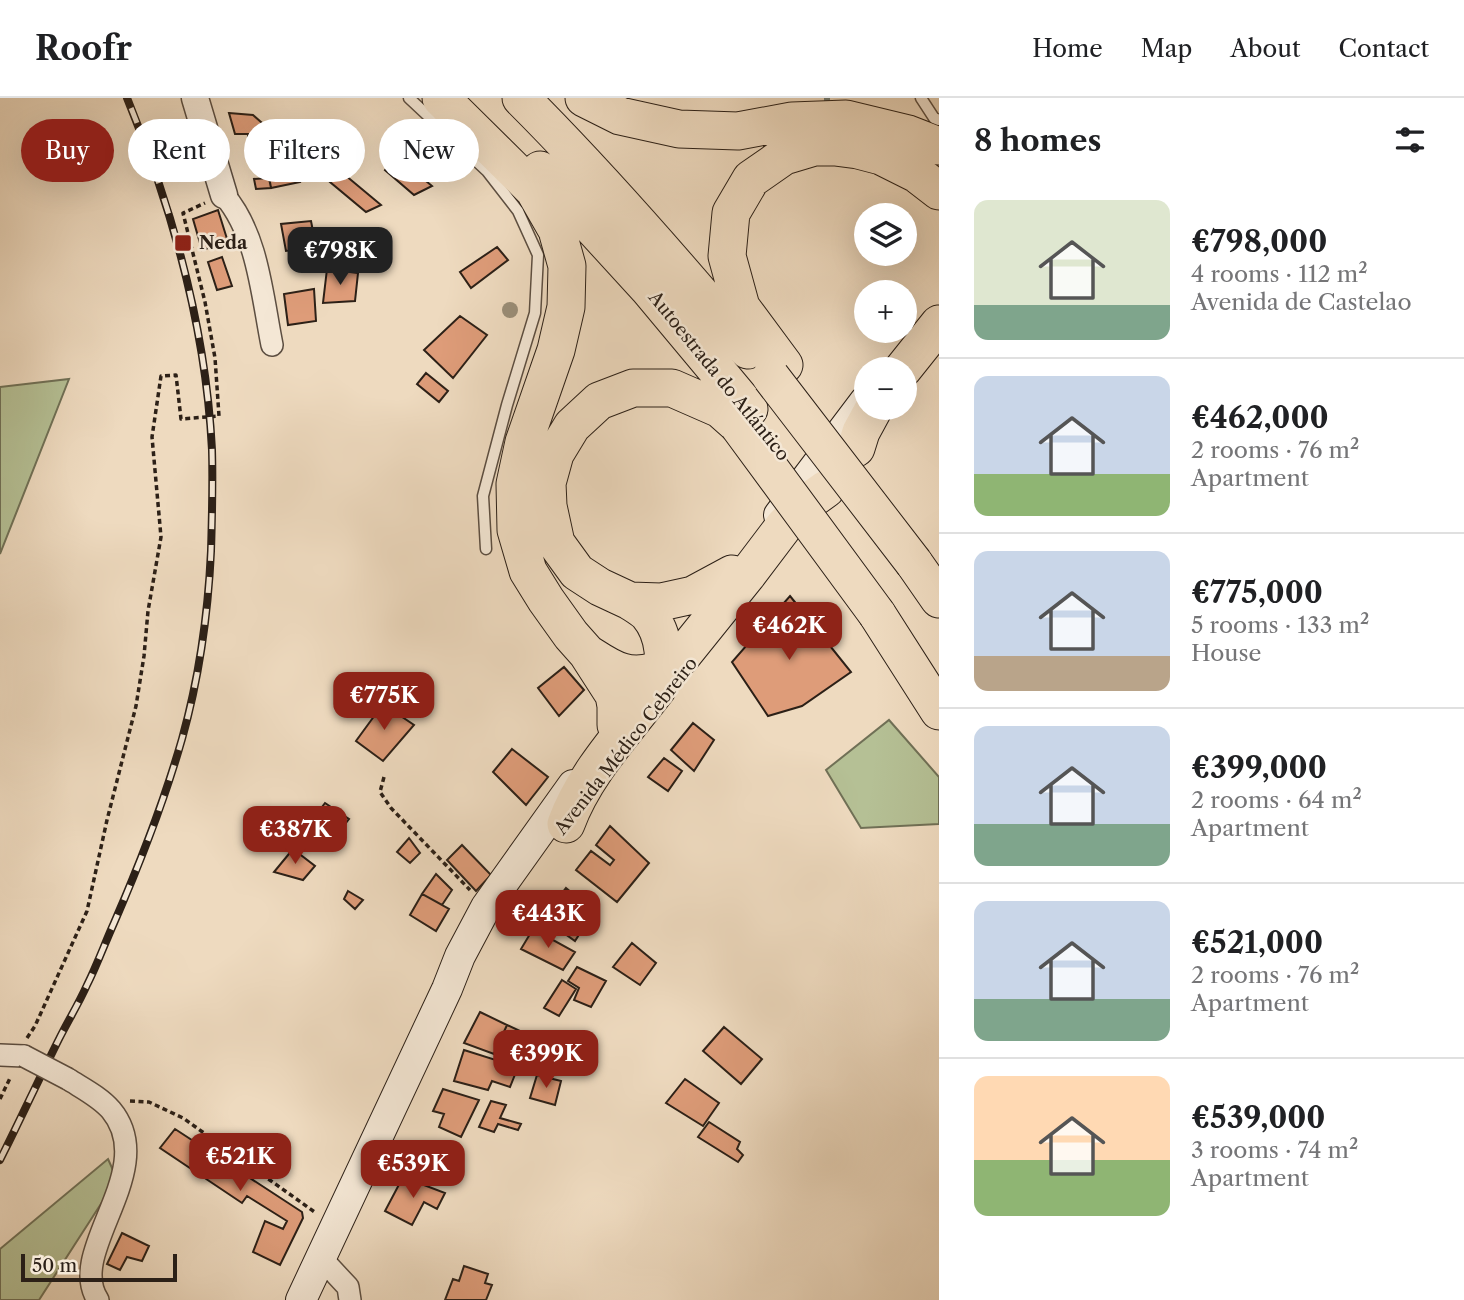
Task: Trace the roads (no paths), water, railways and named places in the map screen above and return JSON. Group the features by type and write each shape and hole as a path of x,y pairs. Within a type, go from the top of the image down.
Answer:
{"highway":[{"path":"441,98 534,190 557,230 567,266 566,307 556,350 524,442 515,484 516,530 528,571 614,695 616,725"},
{"name":"Autoestrada do Atlántico","path":"467,98 543,173 648,288 743,417"},
{"path":"521,98 778,371 925,561 939,599"},
{"path":"584,98 620,116 679,129 738,131 792,121 846,119 908,134 939,146"},
{"path":"778,371 741,307 727,256 731,213 751,179 784,156 814,147 858,150 881,156 918,174 939,191"},
{"path":"881,156 917,189 939,220"},
{"path":"913,357 939,324"},
{"path":"566,824 579,793 657,689 663,668 663,648 657,627 647,613 630,601 600,587 577,572 556,543 548,506 547,483 555,454 572,426 599,401 633,387 673,388 743,417 939,680"},
{"path":"856,448 868,420"},
{"path":"587,653 625,673 652,672 672,665 784,526 805,504 825,489"},
{"path":"630,601 661,602 693,595 732,574"},
{"path":"883,605 939,711"}],"main road":[{"path":"899,357 939,307"},
{"path":"917,371 939,343"},
{"name":"Avenida Médico Cebreiro","path":"301,1300 460,956 486,907 599,747 663,668 854,415"},
{"name":"Avenida Médico Cebreiro","path":"447,989 482,935 566,824 878,420"}],"street":[{"path":"195,98 224,195 236,209 249,242 272,345"},
{"path":"13,1056 68,1079 103,1101 122,1128 127,1157 92,1269 91,1287 98,1300"},
{"path":"321,1258 353,1296"}],"lane":[{"path":"409,98 487,171 518,211 538,255 536,313 506,405 483,496 486,549"},
{"path":"921,98 934,118 939,120"}],"railway":[{"path":"0,1160 91,977 151,832 188,716 198,670 208,599 212,450 203,360 173,227 127,98"}],"place":[{"name":"Neda","path":"183,243"}]}
